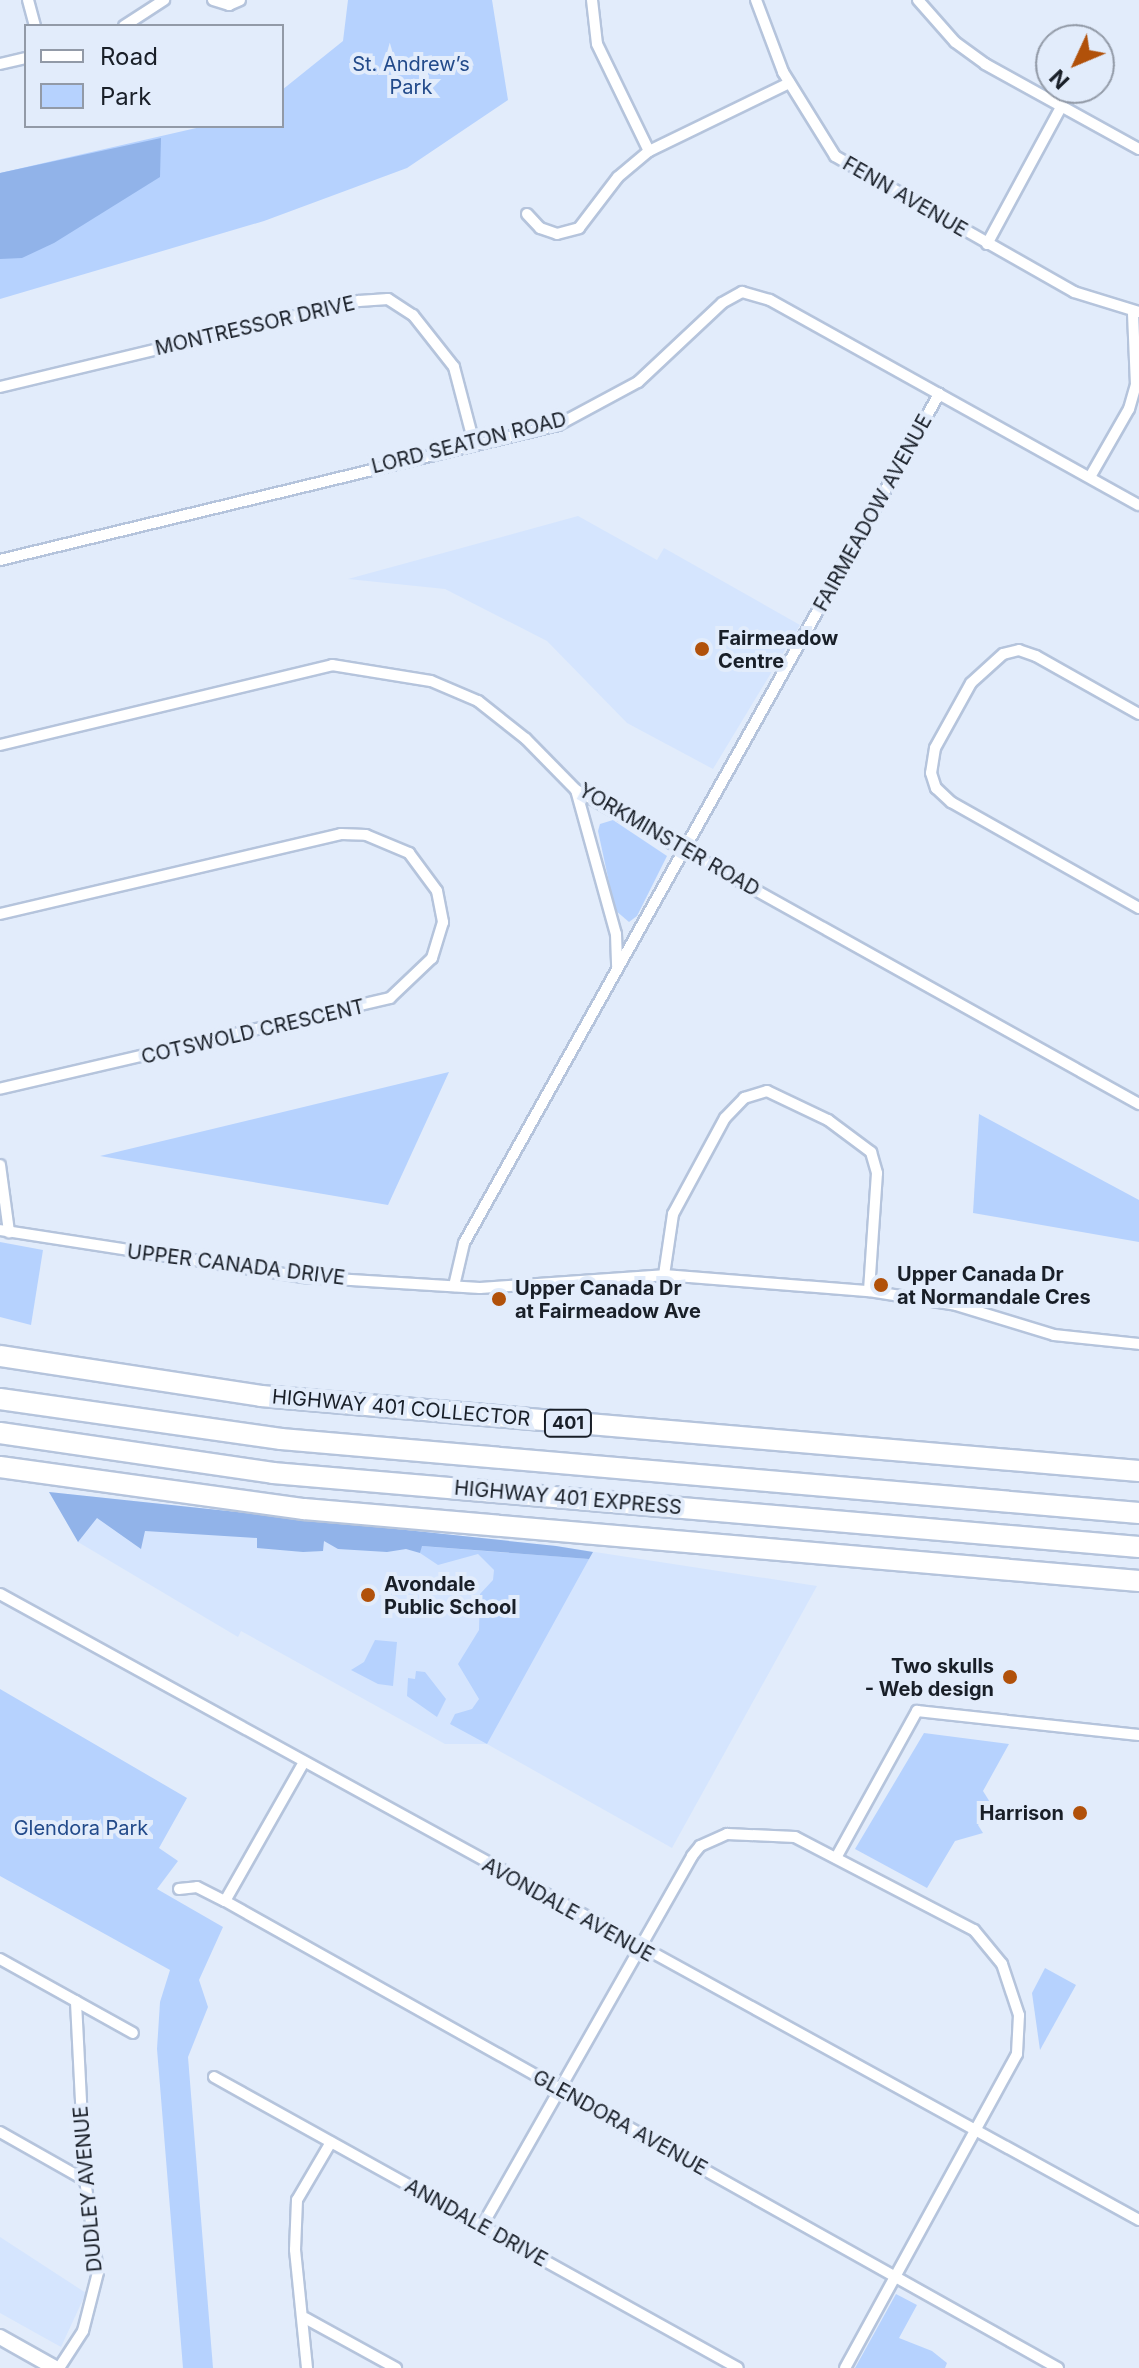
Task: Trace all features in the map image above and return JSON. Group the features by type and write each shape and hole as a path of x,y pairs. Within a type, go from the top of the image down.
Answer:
{"highway":[{"name":"HIGHWAY 401 COLLECTOR","path":"0,1356 261,1396 1139,1471"},
{"name":"HIGHWAY 401 EXPRESS","path":"0,1399 281,1439 1139,1513"},
{"name":"HIGHWAY 401 EXPRESS","path":"0,1433 273,1473 1139,1547"},
{"path":"0,1467 224,1501 1139,1581"},
{"path":"747,1547 812,1563 1139,1593"}],"main road":[{"path":"0,2337 57,2368"}],"street":[{"path":"28,0 34,24"},
{"path":"127,24 164,0"},
{"path":"213,0 229,5 240,0"},
{"path":"592,0 597,44 649,151"},
{"name":"FENN AVENUE","path":"756,0 789,83 835,156 987,244 1092,300 1136,312"},
{"path":"918,0 955,42 1061,107 1139,149"},
{"path":"0,64 24,58"},
{"path":"527,214 540,228 557,234 579,228 618,177 649,151 789,83"},
{"path":"987,244 1061,107"},
{"name":"LORD SEATON ROAD","path":"0,560 558,425 629,388 722,303 742,292 770,300 1139,505"},
{"name":"MONTRESSOR DRIVE","path":"0,387 359,301 388,299 413,315 454,367 474,443"},
{"path":"1090,477 1129,409 1136,385 1136,312"},
{"name":"FAIRMEADOW AVENUE","path":"454,1286 464,1243 939,394"},
{"path":"1139,714 1036,656 1019,650 1003,654 971,683 935,748 931,773 936,788 951,802 1139,908"},
{"name":"YORKMINSTER ROAD","path":"0,745 332,665 431,681 478,701 576,790 1139,1104"},
{"path":"576,790 616,934 617,966"},
{"name":"COTSWOLD CRESCENT","path":"0,914 341,834 366,835 409,853 437,891 443,922 432,958 419,975 390,998 369,1006 0,1089"},
{"path":"664,1275 673,1214 725,1118 744,1098 767,1091 828,1120 871,1152 877,1173 869,1291"},
{"path":"0,1165 4,1231"},
{"name":"UPPER CANADA DRIVE","path":"4,1231 303,1277 454,1286 664,1275 869,1291 956,1305 1054,1335 1139,1344"},
{"name":"AVONDALE AVENUE","path":"0,1594 638,1949 1139,2220"},
{"path":"837,1856 917,1711 1139,1735"},
{"path":"225,1901 304,1762"},
{"path":"482,2226 681,1872 712,1839 743,1832 795,1837 837,1856 974,1930 1002,1964 1019,2015 1017,2054 845,2368"},
{"name":"GLENDORA AVENUE","path":"179,1889 197,1887 225,1901 1058,2368"},
{"path":"0,1959 133,2033"},
{"name":"DUDLEY AVENUE","path":"57,2368 83,2331 98,2272 85,2180 76,2001"},
{"name":"ANNDALE DRIVE","path":"214,2077 738,2368"},
{"path":"0,2132 85,2180"},
{"path":"307,2368 305,2318 295,2250 297,2200 331,2142"},
{"path":"305,2318 396,2368"}],"shaded area":[{"path":"161,138 160,177 54,243 22,258 0,259 0,173"},
{"path":"578,516 657,560 664,548 800,625 713,769 627,723 547,641 445,589 348,579"},
{"path":"49,1492 556,1546 817,1586 672,1848 487,1744 445,1744 241,1631 238,1637 78,1542"},
{"path":"49,1492 593,1552 589,1559 422,1546 420,1553 406,1549 387,1552 338,1549 324,1541 323,1551 303,1552 257,1548 257,1538 145,1531 141,1549 97,1518 78,1542"},
{"path":"0,2237 86,2293 61,2347 0,2313"}],"green space":[{"name":"St. Andrew’s Park","path":"348,0 492,0 508,100 407,168 264,221 0,299 0,173 196,128 284,128 284,88 343,41"},
{"path":"613,820 667,856 637,916 629,922 615,910 598,831 600,824"},
{"path":"449,1072 388,1205 100,1156 407,1082"},
{"path":"979,1114 1139,1200 1139,1242 973,1213"},
{"path":"0,1242 43,1250 31,1325 0,1317"},
{"path":"421,1546 589,1559 487,1744 450,1724 455,1714 472,1709 479,1699 458,1664 479,1630 480,1594 493,1580 494,1570 478,1554 438,1565 420,1553"},
{"path":"375,1640 397,1642 393,1686 378,1684 351,1670 364,1662"},
{"path":"416,1671 425,1672 446,1699 437,1717 407,1696 408,1678 415,1679"},
{"name":"Glendora Park","path":"0,1689 187,1798 159,1848 178,1861 157,1889 223,1927 199,1980 208,2007 188,2057 213,2368 183,2368 157,2049 160,2002 170,1970 0,1876"},
{"path":"924,1733 1009,1744 983,1791 993,1807 990,1822 982,1818 978,1825 983,1833 955,1841 927,1888 855,1849"},
{"path":"1045,1968 1076,1985 1040,2050 1032,1993"},
{"path":"896,2294 917,2305 899,2338 932,2351 947,2363 945,2368 855,2368"}],"place":[{"name":"Fairmeadow Centre","path":"702,649"},
{"name":"Upper Canada Dr at Normandale Cres","path":"881,1285"},
{"name":"Upper Canada Dr at Fairmeadow Ave","path":"499,1299"},
{"name":"Avondale Public School","path":"368,1595"},
{"name":"Two skulls - Web design","path":"1010,1677"},
{"name":"Harrison","path":"1080,1813"}]}
